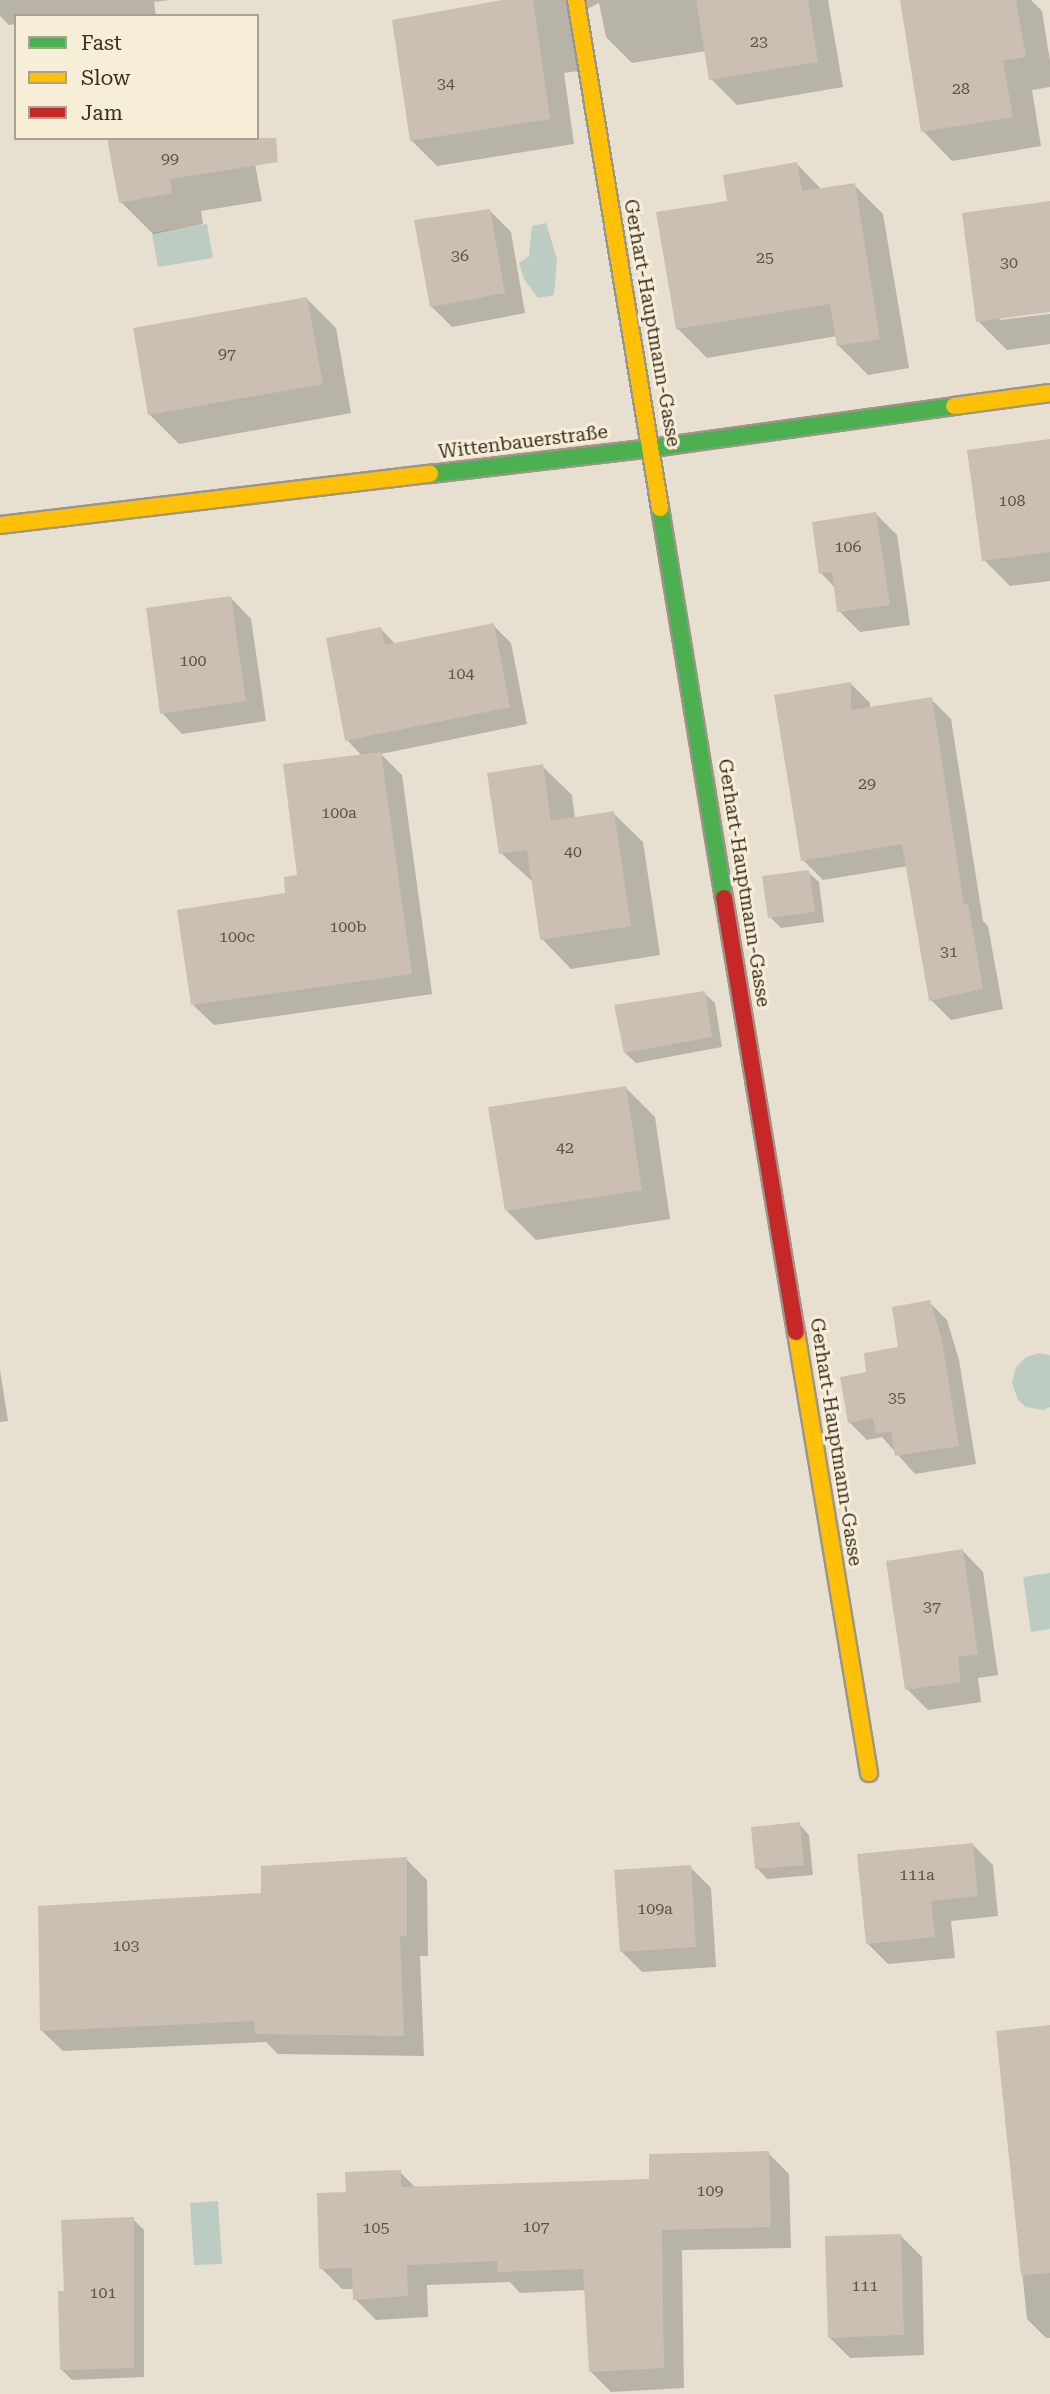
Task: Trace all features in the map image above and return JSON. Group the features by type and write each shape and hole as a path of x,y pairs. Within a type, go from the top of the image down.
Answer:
{"street":[{"name":"Gerhart-Hauptmann-Gasse","path":"576,0 869,1773"},
{"name":"Wittenbauerstraße","path":"0,525 652,448 1050,393"}],"shaded area":[{"path":"546,223 557,259 554,295 538,298 524,279 519,263 529,256 532,226"},
{"path":"207,224 213,258 158,267 152,233"},
{"path":"1039,1353 1050,1355 1050,1407 1043,1410 1026,1407 1018,1400 1012,1383 1016,1367 1026,1357"},
{"path":"1050,1573 1050,1629 1031,1632 1023,1577"},
{"path":"218,2201 222,2264 194,2265 190,2203"}],"building":[{"path":"502,0 533,0 550,119 410,141 392,20"},
{"path":"696,0 808,0 818,62 709,80"},
{"path":"900,0 1016,0 1026,57 1003,61 1013,117 921,132"},
{"path":"276,138 278,162 170,179 172,193 119,203 107,140"},
{"path":"797,162 802,191 855,183 880,339 837,346 830,304 676,329 656,212 727,201 723,175"},
{"path":"1050,201 1050,312 976,322 962,213"},
{"path":"490,209 505,293 430,307 414,220"},
{"path":"307,297 323,384 148,415 133,328"},
{"path":"1050,439 1050,552 982,561 967,450"},
{"path":"876,512 890,605 837,612 832,572 819,574 812,522"},
{"path":"231,596 246,701 160,714 146,608"},
{"path":"494,623 510,707 345,741 326,638 381,627 385,645"},
{"path":"851,682 851,710 932,697 964,905 968,904 983,989 929,1001 902,844 801,861 774,695"},
{"path":"381,752 412,974 191,1005 177,910 285,893 284,877 297,875 283,764"},
{"path":"543,764 551,821 614,811 631,926 540,940 527,850 499,854 487,773"},
{"path":"809,870 815,912 768,918 762,876"},
{"path":"705,991 712,1037 624,1053 614,1005"},
{"path":"626,1086 642,1190 505,1211 488,1107"},
{"path":"930,1300 942,1340 959,1446 895,1456 891,1431 876,1434 873,1418 848,1423 840,1377 866,1372 864,1353 898,1347 892,1307"},
{"path":"963,1549 978,1654 958,1657 961,1682 905,1690 886,1561"},
{"path":"800,1822 804,1865 755,1869 751,1827"},
{"path":"973,1843 978,1896 931,1901 935,1937 866,1944 857,1854"},
{"path":"407,1857 407,1936 400,1936 404,2036 255,2034 254,2021 40,2031 38,1906 261,1893 261,1866"},
{"path":"691,1865 696,1947 620,1952 614,1870"},
{"path":"1050,2025 1050,2273 1021,2275 996,2031"},
{"path":"769,2151 771,2227 662,2230 664,2368 589,2372 583,2269 498,2272 497,2261 407,2265 408,2296 353,2300 352,2268 319,2269 317,2193 346,2192 345,2172 401,2170 401,2187 649,2179 649,2154"},
{"path":"134,2217 134,2368 60,2370 58,2291 64,2291 61,2220"},
{"path":"901,2234 904,2335 828,2338 825,2236"}],"traffic: fast":[{"path":"430,474 652,448 954,406"},
{"path":"660,508 724,898"}],"traffic: slow":[{"path":"576,0 660,508"},
{"path":"954,406 1050,393"},
{"path":"0,525 430,474"},
{"path":"796,1332 869,1773"}],"traffic: jam":[{"path":"724,898 796,1332"}]}
